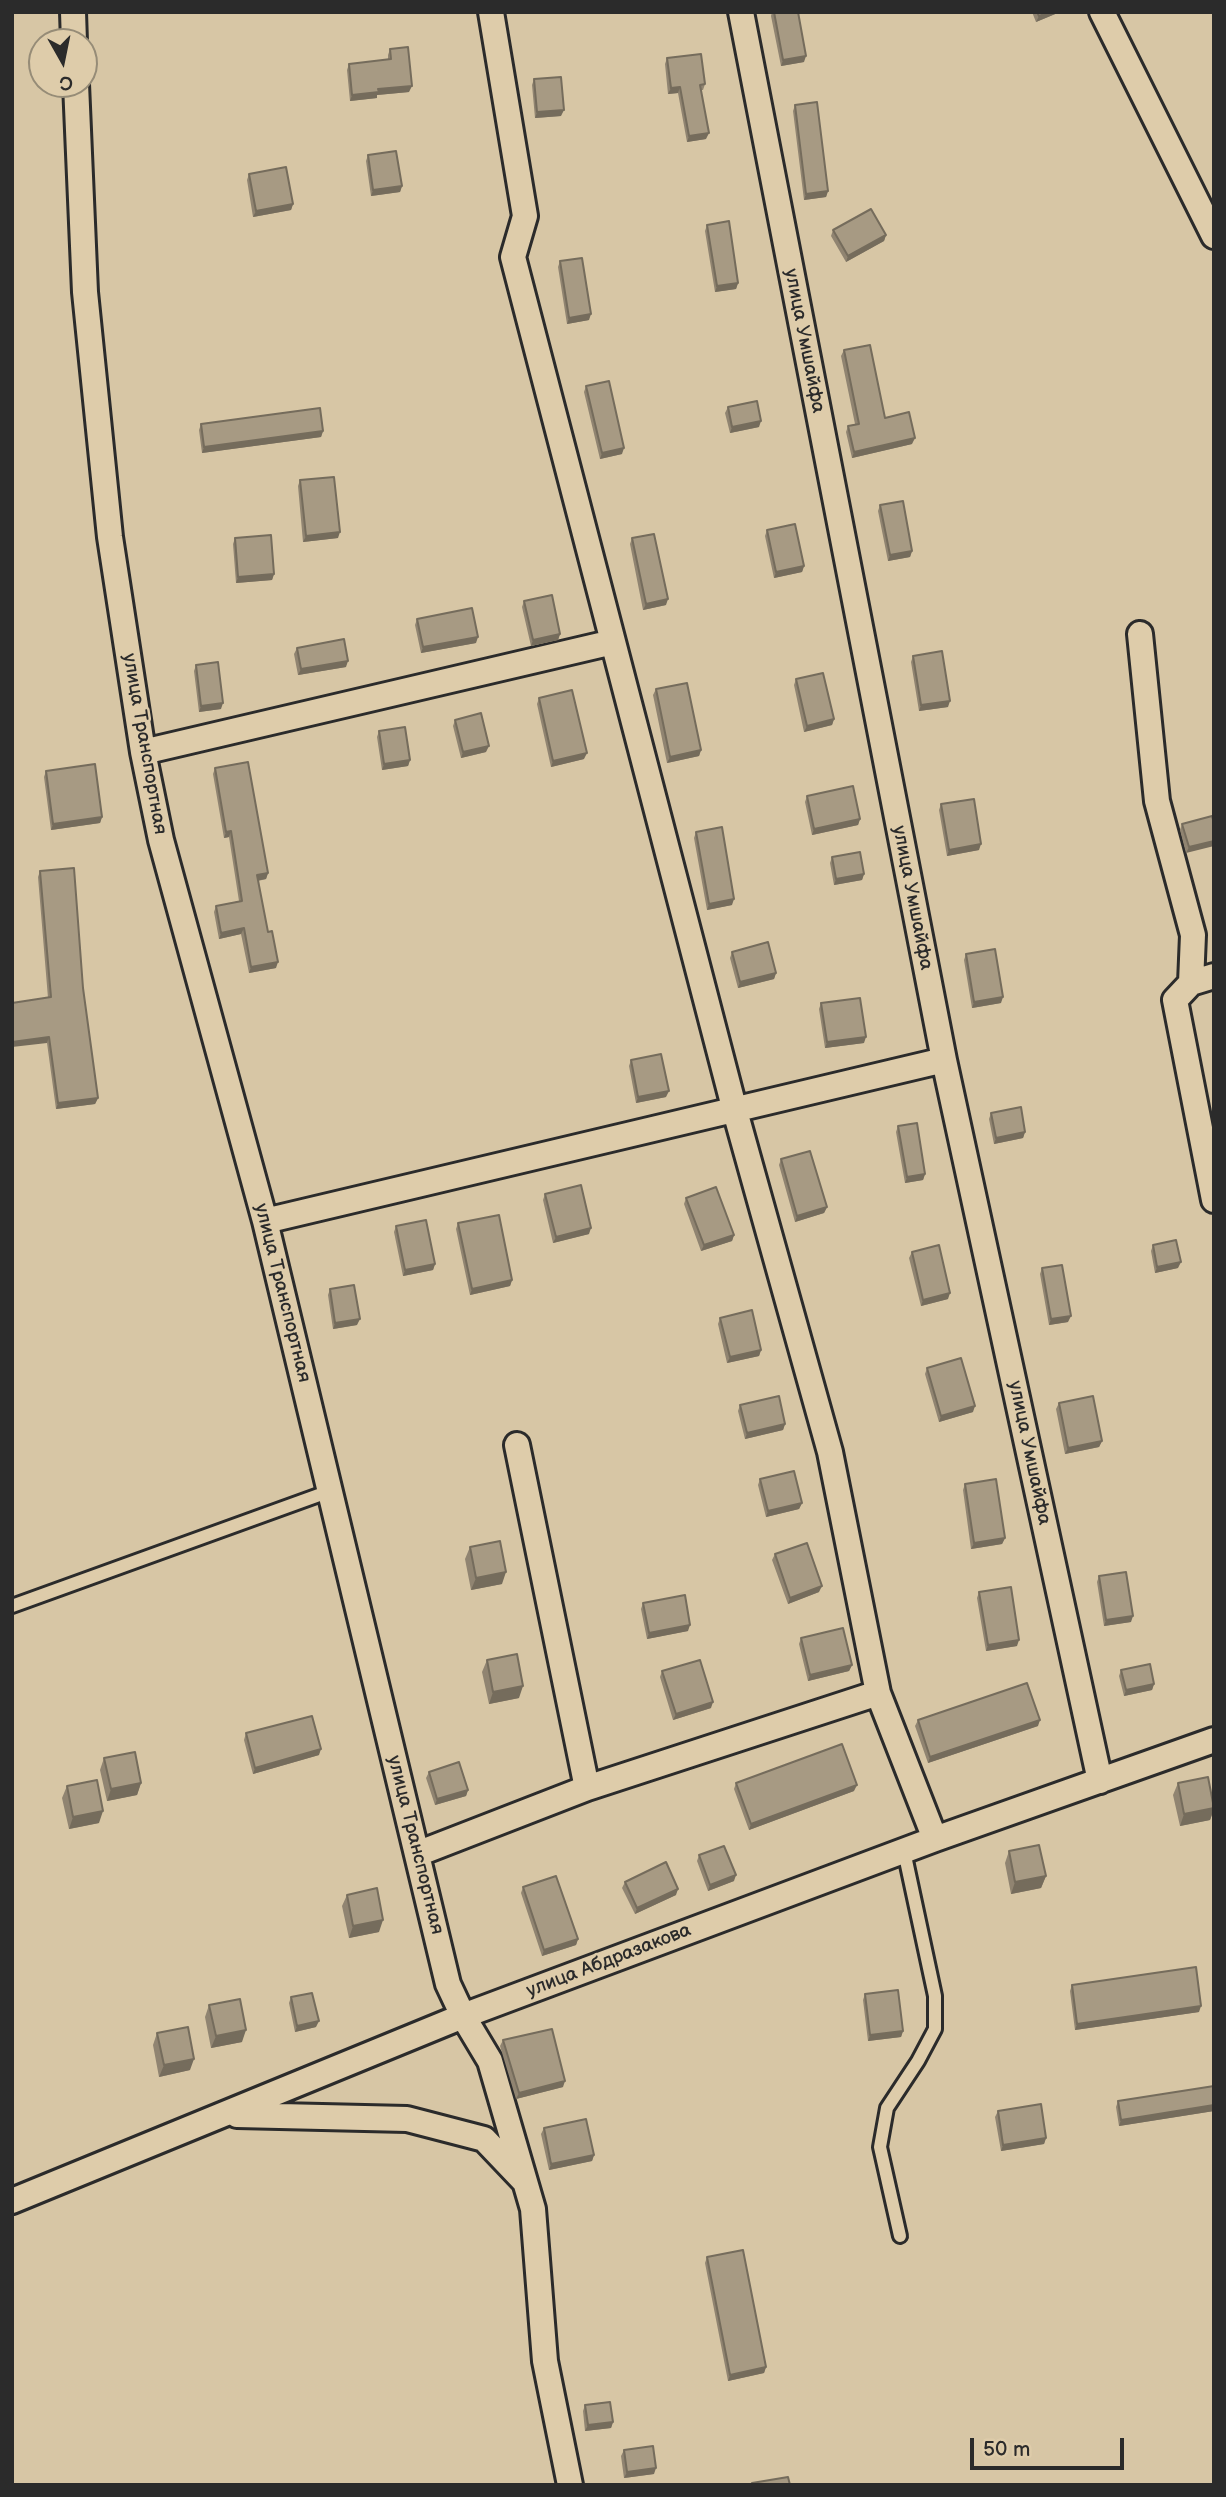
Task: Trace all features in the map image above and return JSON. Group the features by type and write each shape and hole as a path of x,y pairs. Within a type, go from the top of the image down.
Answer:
{"street":[{"path":"491,12 525,216 513,257 735,1111 830,1452 878,1693 935,1839"},
{"name":"улица Умшайфа","path":"741,12 944,1060 1100,1781"},
{"path":"1102,12 1214,236"},
{"name":"улица Транспортная","path":"77,98 85,292 110,537 143,752 161,840 265,1221 448,1984 463,2016 490,2061 533,2209 545,2361 570,2485"},
{"path":"1140,634 1157,801 1202,979 1175,1000 1214,1200"},
{"path":"143,752 613,642"},
{"path":"265,1221 944,1060"},
{"path":"517,1445 587,1788"},
{"path":"417,1854 587,1788 878,1693"},
{"name":"улица Абдразакова","path":"12,2201 463,2016 935,1839 1214,1740"},
{"path":"226,2115 407,2119 484,2139 526,2183"}],"lane":[{"path":"12,1605 330,1491"},
{"path":"900,2236 880,2147 887,2108 918,2062 935,2029 935,1996 904,1851"}],"building":[{"path":"774,12 798,12 806,56 783,60"},
{"path":"408,47 412,86 352,95 349,64 391,59 390,49"},
{"path":"701,54 705,84 700,85 709,133 689,136 680,87 671,88 667,58"},
{"path":"561,77 564,110 537,112 534,79"},
{"path":"817,102 828,191 806,194 795,105"},
{"path":"396,151 402,186 373,190 368,155"},
{"path":"286,167 293,204 256,211 249,174"},
{"path":"871,209 886,235 848,256 833,230"},
{"path":"729,221 738,283 717,286 707,225"},
{"path":"582,258 591,314 569,318 560,261"},
{"path":"870,345 885,418 909,412 915,438 854,452 848,426 859,424 844,350"},
{"path":"609,381 624,448 602,453 586,386"},
{"path":"757,401 761,421 732,427 728,407"},
{"path":"320,408 323,431 204,447 201,424"},
{"path":"334,477 340,532 306,536 300,480"},
{"path":"903,501 912,551 890,555 880,505"},
{"path":"795,524 804,566 776,572 767,530"},
{"path":"654,534 668,599 646,604 632,538"},
{"path":"271,535 274,574 238,577 235,538"},
{"path":"552,595 560,634 533,640 524,601"},
{"path":"472,608 478,637 423,647 417,619"},
{"path":"344,639 348,661 301,669 297,648"},
{"path":"942,651 950,701 921,705 913,656"},
{"path":"218,662 223,703 201,706 196,665"},
{"path":"823,673 834,719 807,726 796,679"},
{"path":"687,683 701,750 670,757 656,689"},
{"path":"572,690 587,753 553,761 539,698"},
{"path":"481,713 489,746 463,752 455,720"},
{"path":"405,727 410,760 384,764 379,731"},
{"path":"248,762 268,873 257,875 268,932 272,931 278,962 251,967 244,928 221,933 216,906 242,901 231,831 226,832 215,768"},
{"path":"95,764 102,817 53,824 46,771"},
{"path":"853,786 860,819 814,829 807,796"},
{"path":"974,799 981,844 949,850 941,804"},
{"path":"1212,816 1214,841 1189,847 1182,824"},
{"path":"722,827 734,899 709,904 696,832"},
{"path":"860,852 864,874 836,879 832,857"},
{"path":"74,868 83,988 98,1098 58,1103 49,1037 12,1042 12,1003 51,997 40,871"},
{"path":"768,942 776,973 740,982 732,952"},
{"path":"995,949 1003,997 974,1002 966,954"},
{"path":"860,998 866,1037 827,1042 821,1003"},
{"path":"661,1054 669,1091 638,1097 631,1060"},
{"path":"1021,1107 1025,1132 996,1138 991,1113"},
{"path":"917,1123 925,1174 907,1177 898,1126"},
{"path":"810,1151 827,1207 797,1216 781,1159"},
{"path":"581,1185 591,1228 556,1237 545,1194"},
{"path":"716,1187 734,1235 704,1245 686,1198"},
{"path":"499,1215 512,1280 472,1289 458,1223"},
{"path":"426,1220 435,1264 405,1270 396,1226"},
{"path":"1176,1240 1181,1262 1157,1267 1153,1245"},
{"path":"939,1245 950,1293 923,1300 912,1252"},
{"path":"1062,1265 1071,1316 1051,1319 1042,1268"},
{"path":"354,1285 360,1319 335,1323 330,1289"},
{"path":"752,1310 761,1350 730,1357 720,1318"},
{"path":"961,1358 975,1406 941,1416 927,1368"},
{"path":"779,1396 785,1424 747,1433 740,1405"},
{"path":"1093,1396 1102,1441 1068,1448 1059,1403"},
{"path":"794,1471 802,1503 768,1511 760,1479"},
{"path":"996,1479 1005,1538 974,1543 965,1484"},
{"path":"500,1541 506,1572 476,1578 470,1547"},
{"path":"807,1543 822,1586 790,1598 775,1554"},
{"path":"1126,1572 1133,1616 1106,1620 1099,1576"},
{"path":"1011,1587 1019,1640 988,1645 979,1592"},
{"path":"685,1595 690,1625 649,1633 643,1603"},
{"path":"843,1628 852,1665 810,1675 801,1638"},
{"path":"517,1654 523,1686 493,1692 487,1660"},
{"path":"700,1660 713,1702 676,1714 662,1671"},
{"path":"1150,1664 1154,1684 1126,1690 1121,1670"},
{"path":"1027,1683 1040,1720 930,1757 918,1720"},
{"path":"312,1716 321,1749 255,1768 246,1733"},
{"path":"842,1744 857,1785 751,1824 736,1783"},
{"path":"135,1752 141,1783 111,1789 104,1758"},
{"path":"459,1762 468,1790 437,1799 429,1772"},
{"path":"1208,1777 1214,1808 1184,1814 1178,1783"},
{"path":"97,1780 103,1811 73,1817 67,1786"},
{"path":"1039,1845 1046,1876 1015,1882 1009,1851"},
{"path":"724,1846 736,1875 710,1885 699,1855"},
{"path":"666,1862 678,1889 637,1908 625,1882"},
{"path":"556,1876 578,1939 544,1950 523,1887"},
{"path":"377,1888 383,1920 353,1926 347,1895"},
{"path":"1196,1967 1201,2006 1077,2024 1072,1985"},
{"path":"898,1990 903,2031 870,2035 865,1994"},
{"path":"312,1993 319,2021 297,2026 291,1997"},
{"path":"240,1999 246,2030 216,2036 209,2005"},
{"path":"188,2027 194,2059 164,2065 157,2033"},
{"path":"552,2029 565,2081 519,2093 503,2040"},
{"path":"1214,2086 1214,2105 1121,2120 1118,2101"},
{"path":"1041,2104 1046,2138 1003,2145 998,2111"},
{"path":"586,2119 594,2155 551,2164 544,2128"},
{"path":"743,2250 766,2367 730,2375 707,2257"},
{"path":"610,2402 613,2422 588,2425 585,2405"},
{"path":"653,2446 656,2468 627,2472 624,2450"},
{"path":"788,2477 790,2485 752,2485 752,2483"}]}
